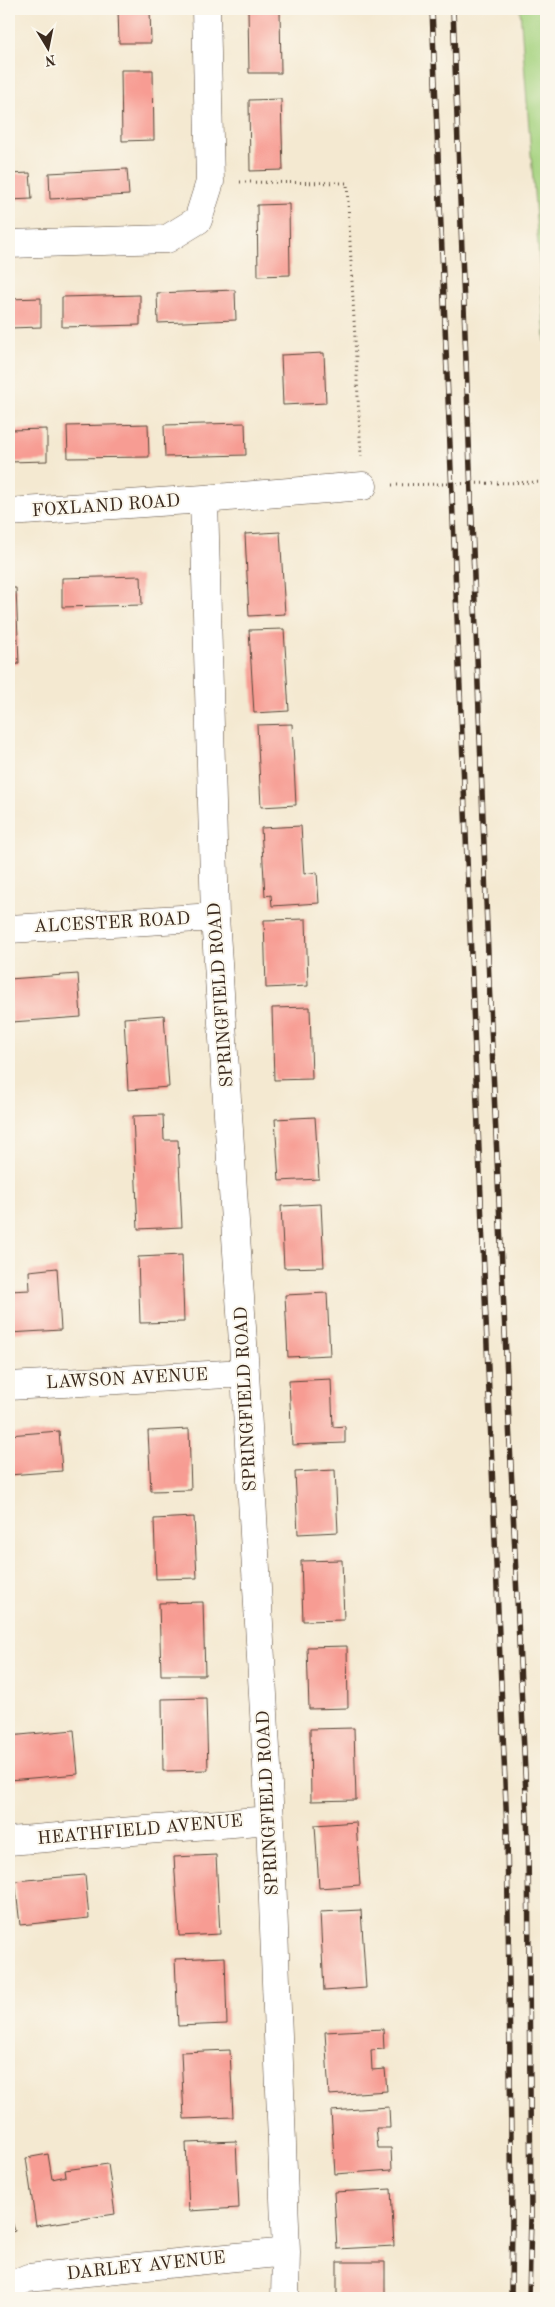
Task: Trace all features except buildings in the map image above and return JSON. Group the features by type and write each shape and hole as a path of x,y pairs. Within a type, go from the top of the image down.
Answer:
{"street":[{"path":"9,244 167,239 198,220 210,182 206,9"},
{"name":"FOXLAND ROAD","path":"9,512 362,486"},
{"name":"SPRINGFIELD ROAD","path":"204,499 215,917 245,1373 270,1820 286,2252 285,2298"},
{"name":"ALCESTER ROAD","path":"9,929 215,917"},
{"name":"LAWSON AVENUE","path":"9,1386 245,1373"},
{"name":"HEATHFIELD AVENUE","path":"9,1841 270,1820"},
{"name":"DARLEY AVENUE","path":"9,2286 28,2278 286,2252"}],"path":[{"path":"210,182 347,183 362,486 546,482"}],"green space":[{"path":"520,9 546,9 546,351"}],"railway":[{"path":"432,9 507,1830 512,2217 511,2298"},
{"path":"453,9 489,981 528,1839 531,2216 529,2298"}]}
